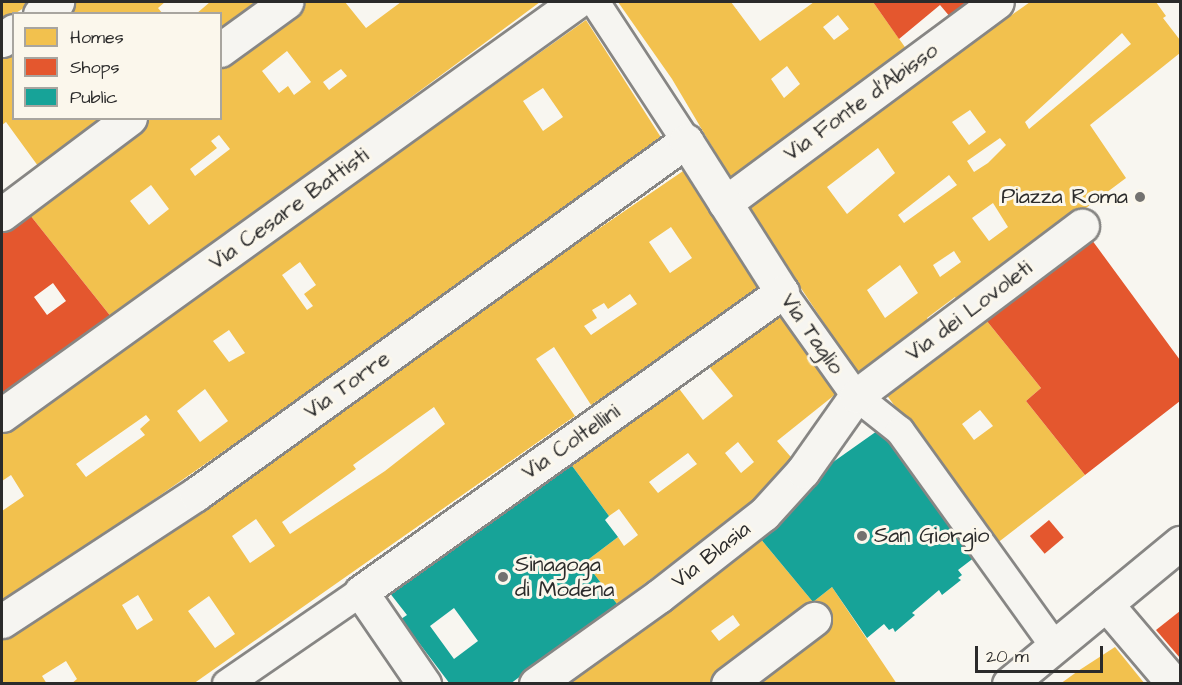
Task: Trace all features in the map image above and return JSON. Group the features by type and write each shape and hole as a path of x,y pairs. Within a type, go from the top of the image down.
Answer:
{"street":[{"path":"43,12 57,2"},
{"path":"222,49 286,2"},
{"name":"Via Cesare Battisti","path":"2,416 576,2"},
{"name":"Via Taglio","path":"595,2 782,292 856,396 900,431 1055,647"},
{"name":"Via Fonte d’Abisso","path":"725,202 997,2"},
{"path":"2,214 127,120"},
{"name":"Via Torre","path":"2,621 196,494 686,141"},
{"name":"Via dei Lovoleti","path":"856,396 1082,226"},
{"name":"Via Coltellini","path":"361,592 782,292"},
{"name":"Via Blasia","path":"536,684 659,596 764,514 803,471 835,429 856,396"},
{"path":"1009,684 1180,543"},
{"path":"227,684 361,592 424,684"},
{"path":"1106,604 1174,684"},
{"path":"728,684 814,619"}],"building: Homes":[{"path":"2,2 33,2 18,12 12,12 12,16 2,22"},
{"path":"73,2 165,2 158,8 161,12 58,12"},
{"path":"210,2 266,2 222,33 222,12 198,12"},
{"path":"302,2 345,2 366,28 401,2 540,2 112,318 26,210 147,120 222,120 222,63","holes":["287,51 311,82 294,95 288,86 279,93 262,71","341,69 347,76 329,90 323,82","219,135 230,149 195,176 190,169 217,148 211,141","151,185 169,209 149,225 130,201"]},
{"path":"618,2 731,2 760,41 814,2 873,2 907,50 733,182 672,79","holes":["838,15 849,29 834,40 823,27","787,66 800,84 784,98 771,79"]},
{"path":"1030,2 1156,2 1166,16 1163,18 1180,40 1180,53 1090,125 1126,178 959,303 955,297 927,318 931,325 860,377 745,204 882,111 880,109","holes":["1122,33 1131,44 1029,129 1025,122","970,110 986,132 969,145 952,122","1000,138 1006,145 988,163 974,172 967,161","878,148 895,173 847,214 827,187","949,175 957,185 904,223 898,215","993,203 1008,227 989,241 972,218","954,251 961,262 940,277 933,265","900,265 918,293 885,318 867,290"]},
{"path":"586,20 662,139 352,362 2,605 2,511 24,496 11,475 2,481 2,434","holes":["543,88 563,117 543,131 523,101","300,262 316,285 304,294 313,306 307,310 282,275","229,330 245,353 229,362 213,341","205,389 228,421 200,442 177,411","146,415 150,420 140,429 145,435 86,477 76,464"]},
{"path":"12,42 12,120 100,120 38,166 6,122 2,125 2,49"},
{"path":"686,169 764,287 591,405 554,347 536,359 575,416 193,684 71,684 77,679 66,661 42,676 47,684 2,684 2,637","holes":["671,227 692,258 670,273 649,242","630,294 637,304 591,335 584,326 597,318 592,310 604,303 608,309","434,407 445,424 385,471 290,534 282,522 356,469 353,465","256,519 275,546 250,563 232,536","138,595 153,620 137,630 122,605","209,596 235,634 215,648 188,611"]},
{"path":"778,314 837,393 777,441 797,464 725,524 617,604 585,562 618,537 624,546 638,535 619,509 609,516 570,463 677,386 703,420 733,396 707,364","holes":["738,442 754,462 741,473 725,453","688,453 697,464 658,493 649,482"]},
{"path":"982,315 1041,388 1026,401 1085,475 996,544 883,390","holes":["980,410 993,426 974,440 962,424"]},
{"path":"760,538 813,602 832,587 897,684 743,684 734,659 708,684 559,684","holes":["733,615 740,625 719,641 711,631"]},
{"path":"1115,647 1145,684 1060,684 1078,671"}],"building: Shops":[{"path":"873,2 972,2 951,18 940,5 899,39"},
{"path":"26,210 112,318 2,396 2,228","holes":["53,283 66,301 47,315 34,297"]},
{"path":"1089,236 1180,360 1180,401 1085,475 1026,401 1041,388 982,315"},
{"path":"1049,520 1064,538 1045,554 1030,536"},
{"path":"1180,611 1180,658 1156,630"}],"building: Public":[{"name":"San Giorgio","path":"877,431 887,433 975,557 958,570 962,575 958,578 961,580 942,595 939,590 912,613 915,615 895,632 893,628 889,630 884,624 867,638 832,587 813,602 760,538 802,484"},
{"name":"Sinagoga di Modena","path":"570,463 609,516 605,520 618,537 585,562 617,604 510,684 450,684 401,619 407,615 389,592","holes":["454,608 478,641 454,659 430,626"]}],"place":[{"name":"Piazza Roma","path":"1140,197"},
{"name":"San Giorgio","path":"862,536"},
{"name":"Sinagoga di Modena","path":"503,577"}]}
